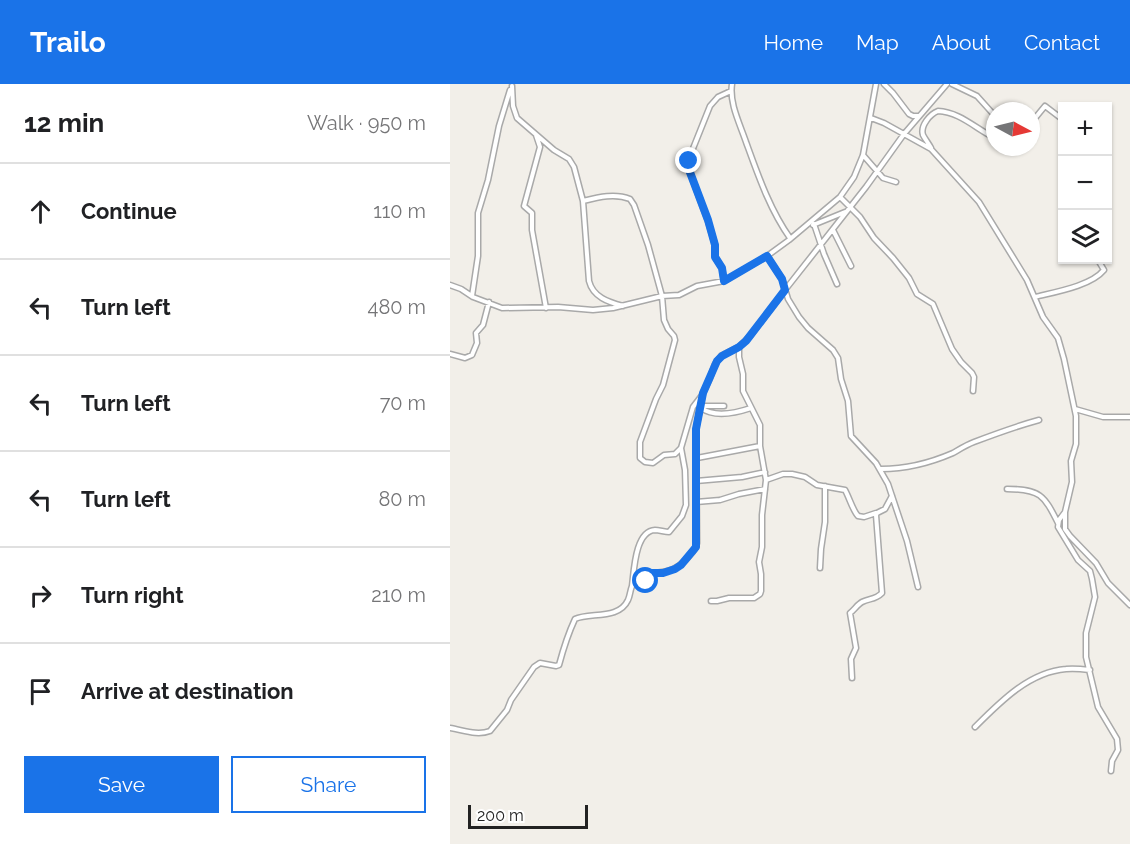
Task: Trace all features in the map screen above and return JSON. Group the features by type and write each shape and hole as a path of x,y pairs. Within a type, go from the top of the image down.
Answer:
{"street":[{"path":"732,84 731,91 739,123 776,215 790,238"},
{"path":"450,285 503,308 593,310 623,306 662,296 679,295 697,286 724,281 767,256 814,221 840,197 854,177 863,155 876,84"},
{"path":"884,84 909,114 920,116"},
{"path":"632,586 646,581 652,573 663,573 675,569 697,545 696,429 703,393 717,361 739,347 751,335 878,172 904,134 947,84"},
{"path":"952,84 977,96 986,106"},
{"path":"512,85 514,113 521,123 572,163 576,171 583,201 590,286 594,293 623,306"},
{"path":"472,296 478,256 478,213 488,180 499,126 512,85"},
{"path":"724,281 722,268 715,257 715,245 708,220 688,167 690,156 710,106 718,97 731,91"},
{"path":"1040,112 1045,106 1058,116"},
{"path":"986,132 968,121 942,111 930,116 923,130 931,149 979,202 1027,280 1044,317 1058,338 1077,424 1076,444 1071,461 1072,482 1065,512 1067,533 1090,556 1101,569 1108,583 1130,605"},
{"path":"871,118 931,149"},
{"path":"536,134 540,147 524,206 532,213 532,230 546,308"},
{"path":"863,155 886,180 896,182"},
{"path":"583,201 605,196 618,196 630,199 634,205 662,296 664,320 674,336 663,386 642,436 640,458 645,462 653,463 664,455 675,454 681,448"},
{"path":"840,197 849,209 864,221 874,238 909,278 917,294 933,304 952,350 974,376 973,391"},
{"path":"804,227 849,209"},
{"path":"814,224 837,284"},
{"path":"833,230 851,266"},
{"path":"767,256 782,279 793,308 808,328 833,350 838,358 841,379 848,401 851,436 881,469 907,541 918,587"},
{"path":"1035,297 1079,285 1097,277 1104,270 1100,264"},
{"path":"450,354 465,357 472,355 477,343 476,333 483,325 489,303"},
{"path":"711,601 751,598 760,594 759,562 762,547 765,472 760,446 759,421 743,391 739,347"},
{"path":"450,728 476,733 490,731 507,710 511,700 534,667 540,663 560,665 562,653 575,619 618,610 628,601 637,551 645,536 652,530 669,532 685,510 685,470 681,448 693,407 703,393"},
{"path":"700,407 724,406"},
{"path":"700,407 706,411 723,413 751,408"},
{"path":"1075,409 1103,417 1130,417"},
{"path":"881,469 914,467 1002,431 1039,420"},
{"path":"697,458 760,446"},
{"path":"696,482 765,472"},
{"path":"765,480 783,474 792,474 805,477 817,485 845,490 852,502 854,512 861,517 885,509 892,495"},
{"path":"820,568 820,549 825,518 825,486"},
{"path":"696,502 720,500 765,489"},
{"path":"1007,489 1023,489 1042,496 1075,555 1090,571 1095,597 1086,639 1086,657 1098,707 1117,739 1118,750 1112,761 1111,771"},
{"path":"1058,524 1065,512"},
{"path":"852,678 851,659 855,648 850,613 862,602 881,595 882,590 876,513"},
{"path":"975,727 1000,703 1030,681 1044,674 1067,669 1090,670"}],"route":[{"path":"646,581 652,573 663,573 681,565 696,547 696,429 703,393 715,363 746,341 785,290 782,279 767,256 724,281 722,268 715,257 715,245 708,220 688,167 689,161"}]}
